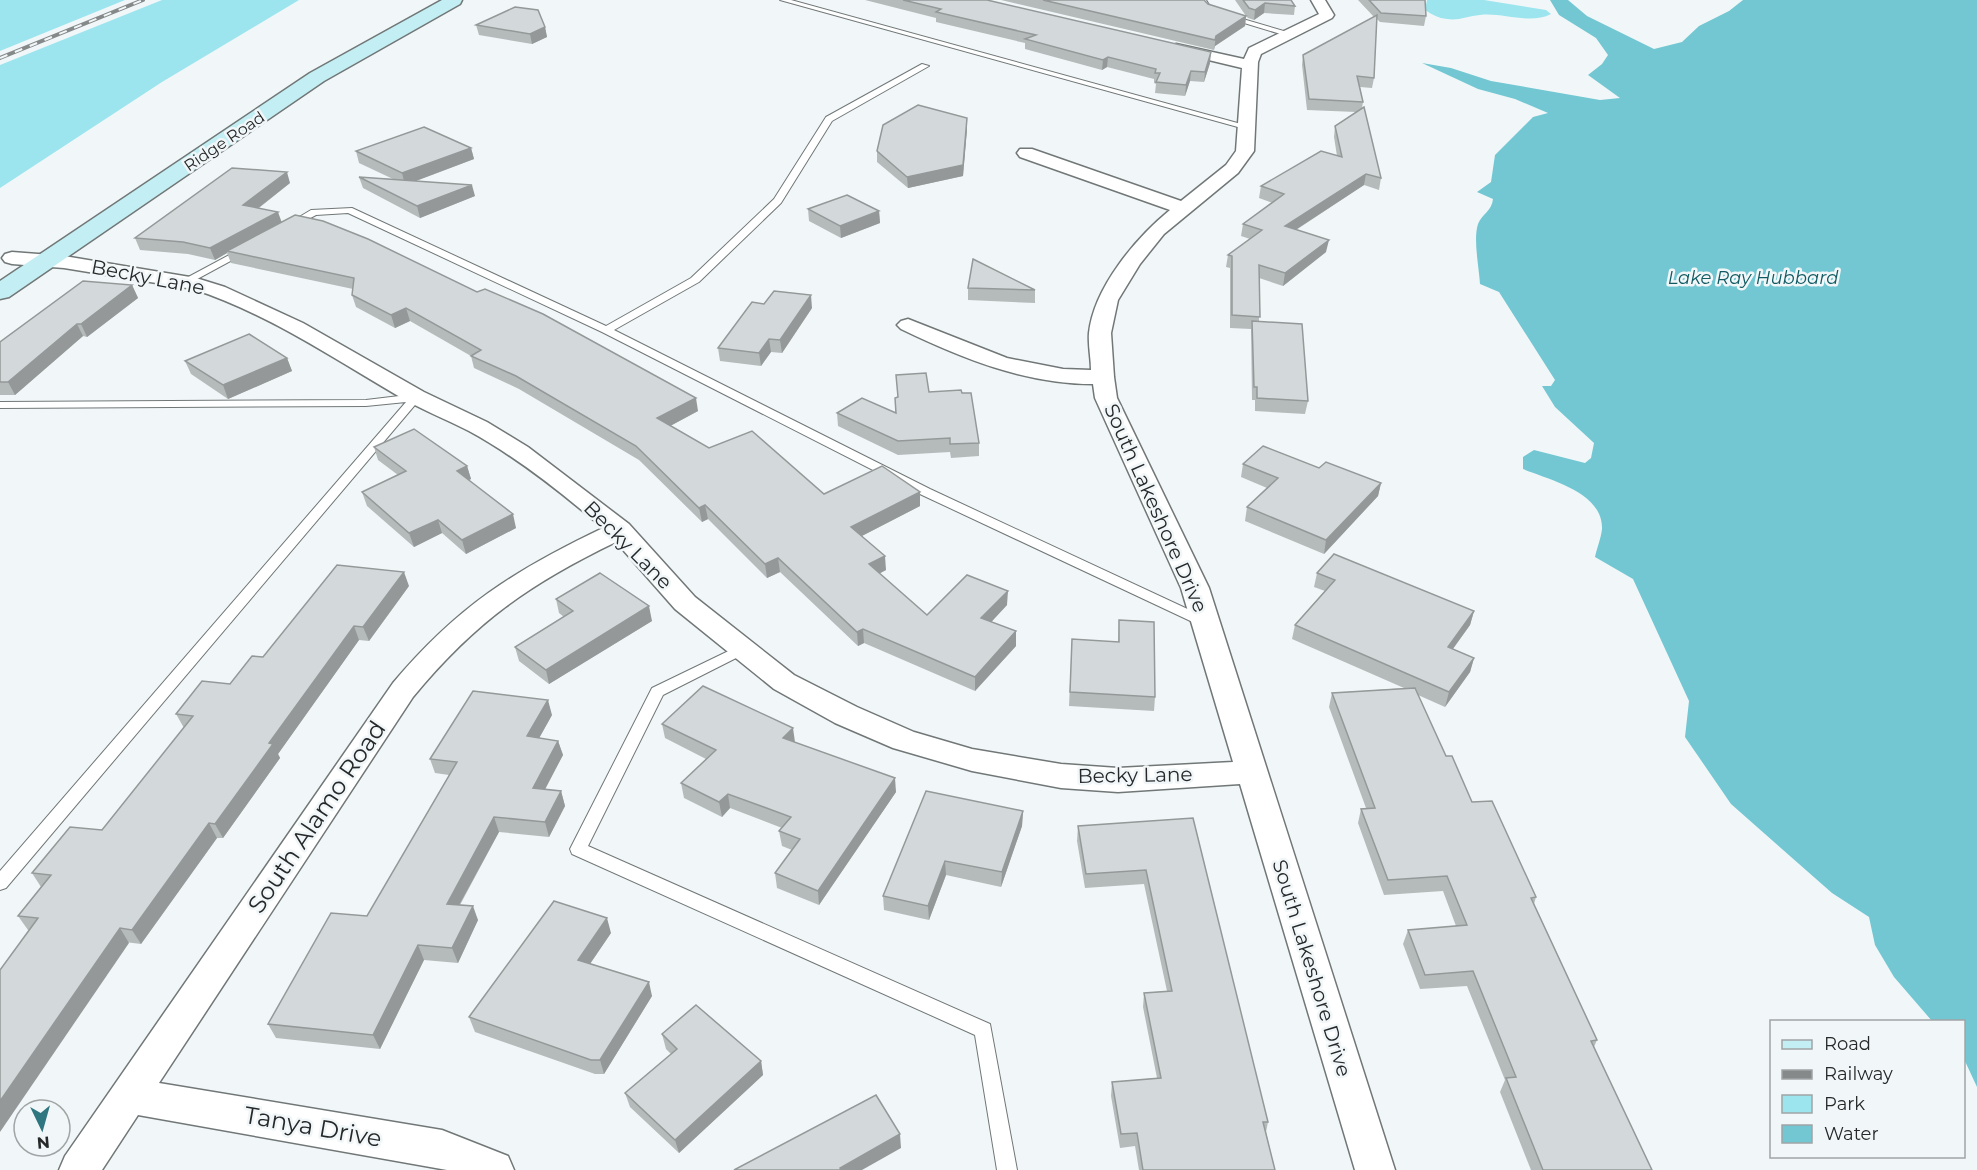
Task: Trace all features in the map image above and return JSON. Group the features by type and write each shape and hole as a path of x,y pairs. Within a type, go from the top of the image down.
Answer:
{"main road":[{"name":"Ridge Road","path":"245,103 351,39 425,0"},
{"name":"Ridge Road","path":"0,292 317,77 454,0"},
{"path":"351,39 378,42"},
{"path":"6,262 102,198"}],"street":[{"path":"1159,44 1250,65 1254,51 1314,24 1327,15 1318,0"},
{"name":"South Lakeshore Drive","path":"1250,65 1245,151 1232,168 1150,238 1131,261 1108,300 1100,333 1103,377 1106,398 1195,588 1375,1170"},
{"path":"1026,153 1183,208"},
{"name":"Becky Lane","path":"6,262 46,261 184,282 218,291 296,327 416,397 479,427 520,452 556,477 620,530 685,603 784,682 846,715 904,740 972,760 1061,776 1118,780 1253,772"},
{"path":"908,325 977,356 1017,367 1058,376 1103,377"},
{"name":"South Alamo Road","path":"79,1170 403,690 429,656 486,604 517,583 553,562 620,530"},
{"name":"Tanya Drive","path":"129,1096 442,1149 494,1170"}],"lane":[{"path":"783,0 1248,127"},
{"path":"1202,0 1210,11 1290,34"},
{"path":"606,330 695,280 778,201 829,119 925,66"},
{"path":"274,234 314,212 349,210 606,330 926,492 1206,623"},
{"path":"184,282 254,245"},
{"path":"0,405 366,403 416,397"},
{"path":"0,883 416,397"},
{"path":"742,649 657,692 578,849 983,1030 1007,1170"}],"green space":[{"path":"0,0 125,0 0,51"},
{"path":"162,0 299,0 162,82 0,188 0,65"},
{"path":"1427,0 1484,0 1546,10 1551,14 1534,18 1489,15 1447,19 1425,10"}],"water":[{"name":"Lake Ray Hubbard","path":"1550,0 1568,0 1587,16 1654,49 1682,42 1699,26 1729,11 1743,0 1977,0 1977,1087 1965,1061 1965,1020 1931,1020 1894,977 1875,945 1869,917 1832,893 1731,804 1685,737 1689,701 1633,579 1595,557 1602,529 1600,516 1594,506 1573,489 1523,469 1523,457 1534,450 1585,463 1591,458 1594,443 1555,407 1542,386 1551,386 1555,380 1499,292 1480,284 1476,245 1477,230 1478,224 1491,207 1493,199 1477,192 1491,182 1495,155 1533,117 1548,113 1515,99 1478,89 1422,63 1451,68 1491,81 1600,100 1620,98 1588,75 1602,64 1608,55 1596,38 1559,15"}],"building":[{"path":"903,0 987,0 1211,52 1205,72 1191,71 1186,85 1156,82 1160,73 1155,73 1156,69 1108,57 1103,60 1025,39 1036,35 936,12 941,9"},
{"path":"1043,0 1204,0 1208,4 1246,16 1216,36 1215,40"},
{"path":"1243,0 1291,0 1295,6 1265,3 1255,10 1249,8"},
{"path":"1369,0 1425,0 1426,16 1381,13"},
{"path":"515,7 538,10 545,27 530,34 476,25"},
{"path":"1377,15 1374,78 1357,76 1363,102 1309,99 1303,55"},
{"path":"918,105 967,118 963,165 907,177 877,151 883,125"},
{"path":"1364,107 1381,178 1366,174 1285,226 1329,240 1285,273 1259,265 1260,317 1232,315 1232,256 1228,255 1262,230 1243,224 1284,194 1261,186 1321,151 1342,157 1335,126"},
{"path":"424,127 471,148 402,173 356,151"},
{"path":"232,168 287,172 243,205 278,212 210,248 183,242 135,238"},
{"path":"359,177 472,185 417,206"},
{"path":"847,195 879,211 840,226 808,209"},
{"path":"295,215 323,221 368,239 477,292 485,289 543,314 696,398 657,418 709,448 752,431 824,494 882,466 920,492 851,527 885,556 869,564 927,615 967,575 1008,591 981,618 1016,631 975,677 863,629 857,632 778,558 765,564 705,505 699,508 636,446 516,376 471,356 481,350 406,308 391,315 352,295 354,278 227,251"},
{"path":"973,259 1035,290 968,288"},
{"path":"83,281 132,285 81,324 77,324 8,382 0,382 0,342"},
{"path":"774,291 811,295 780,340 769,339 759,353 718,348 752,302 764,304"},
{"path":"1252,321 1302,324 1308,401 1257,398 1257,387 1254,387"},
{"path":"249,334 287,358 223,385 185,361"},
{"path":"926,373 929,392 961,390 962,393 971,393 979,443 950,444 950,438 898,441 837,413 862,398 896,413 895,398 898,397 896,375"},
{"path":"414,429 467,466 457,471 513,514 462,540 438,520 409,533 362,492 406,471 374,447"},
{"path":"1263,446 1319,468 1326,462 1381,483 1326,540 1247,507 1278,478 1243,464"},
{"path":"1334,554 1474,611 1448,647 1474,658 1449,692 1295,625 1335,580 1317,573"},
{"path":"337,565 404,572 363,627 354,626 269,743 273,744 215,824 209,823 132,930 120,928 0,1101 0,970 38,918 18,916 51,875 32,873 70,827 102,830 193,716 176,714 202,681 230,684 252,656 263,657"},
{"path":"600,573 649,606 546,670 515,647 573,611 556,599"},
{"path":"1119,620 1154,622 1155,697 1070,692 1072,639 1119,642"},
{"path":"703,686 793,728 783,738 895,778 818,891 775,873 800,839 779,831 791,817 728,794 719,802 681,783 716,750 662,724"},
{"path":"1415,688 1446,756 1452,756 1472,802 1492,801 1536,897 1531,898 1597,1040 1591,1041 1652,1170 1543,1170 1506,1078 1516,1077 1473,971 1425,975 1408,930 1467,925 1447,876 1388,880 1361,809 1375,808 1332,693"},
{"path":"473,691 548,700 527,736 558,741 533,788 561,791 545,822 494,817 447,904 473,906 452,948 418,945 373,1035 268,1024 331,913 367,916 457,762 430,759"},
{"path":"926,791 1023,811 1002,872 945,861 928,906 883,896"},
{"path":"1193,818 1268,1122 1263,1122 1275,1170 1143,1170 1137,1133 1121,1134 1112,1082 1161,1078 1144,993 1172,991 1146,870 1086,874 1078,826"},
{"path":"554,901 607,918 578,960 649,982 600,1060 591,1060 469,1017"},
{"path":"696,1005 761,1061 675,1140 625,1093 677,1049 662,1034"},
{"path":"876,1095 900,1134 840,1168 841,1170 734,1170"}],"railway":[{"path":"0,58 143,0"}]}
